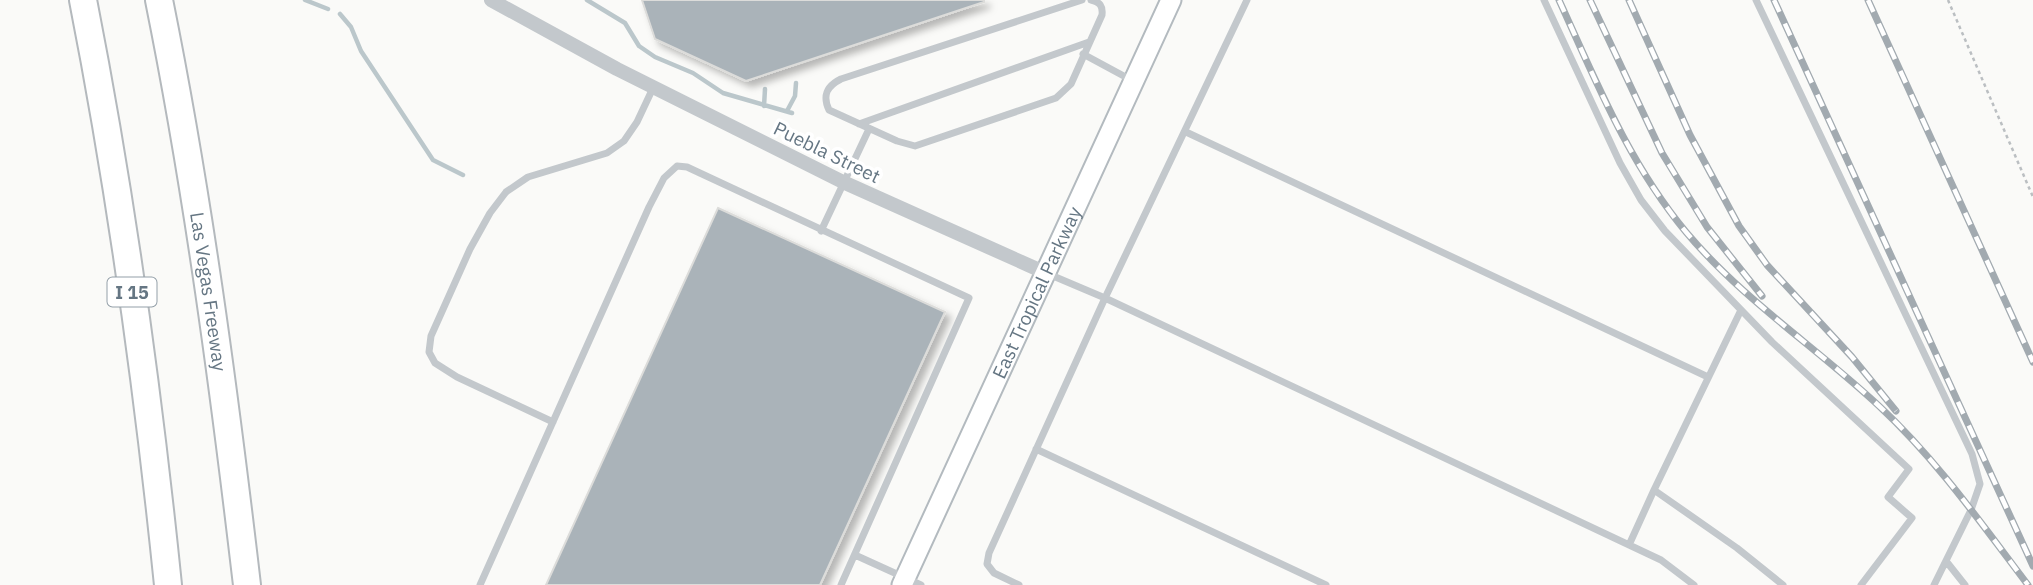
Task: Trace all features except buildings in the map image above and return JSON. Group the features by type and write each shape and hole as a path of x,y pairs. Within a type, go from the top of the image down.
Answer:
{"highway":[{"name":"I 15","path":"83,0 121,216 169,585"},
{"name":"Las Vegas Freeway","path":"159,0 198,223 249,585"}],"street":[{"name":"Puebla Street","path":"491,0 510,4 596,57 843,182 1045,273"},
{"name":"East Tropical Parkway","path":"910,583 1045,273 1171,0"}],"lane":[{"path":"1082,0 841,79 832,84 826,92 825,102 829,110 906,145 915,146 1056,98 1071,84 1102,15 1100,3 1091,0"},
{"path":"1019,585 994,573 987,564 989,553 1105,298 1247,0"},
{"path":"1544,0 1620,163 1641,200 1665,231 1772,342 1909,469 1888,497 1912,517 1861,585"},
{"path":"1756,0 1972,454 1980,484 1971,510 1934,585"},
{"path":"859,124 1090,41"},
{"path":"1083,54 1134,81"},
{"path":"553,422 457,377 435,363 429,352 431,336 470,249 489,213 506,192 528,177 607,153 624,141 654,87"},
{"path":"821,231 869,129"},
{"path":"1186,132 1708,377"},
{"path":"480,585 649,208 664,178 677,166 687,167 969,298 841,585"},
{"path":"1045,273 1105,298 1661,560 1694,585"},
{"path":"1629,545 1741,310"},
{"path":"1037,449 1326,585"},
{"path":"1654,490 1737,548 1783,585"},
{"path":"855,555 910,583"},
{"path":"1946,561 1965,585"}],"path":[{"path":"1948,0 2033,197"}],"waterway":[{"path":"305,0 328,9"},
{"path":"587,0 625,23 639,46 655,57 693,73 723,93 792,113"},
{"path":"340,14 351,27 361,51 433,160 463,175"},
{"path":"787,111 795,96 796,83"},
{"path":"764,106 765,89"}],"railway":[{"path":"1559,0 1600,91 1630,149 1665,205 1686,232 1731,279 1855,384 1900,426 1957,492 2028,585"},
{"path":"1590,0 1662,153 1707,227 1762,296"},
{"path":"1629,0 1690,135 1739,226 1767,265 1852,357 1896,411"},
{"path":"1774,0 2033,566"},
{"path":"1868,0 2033,362"}]}
